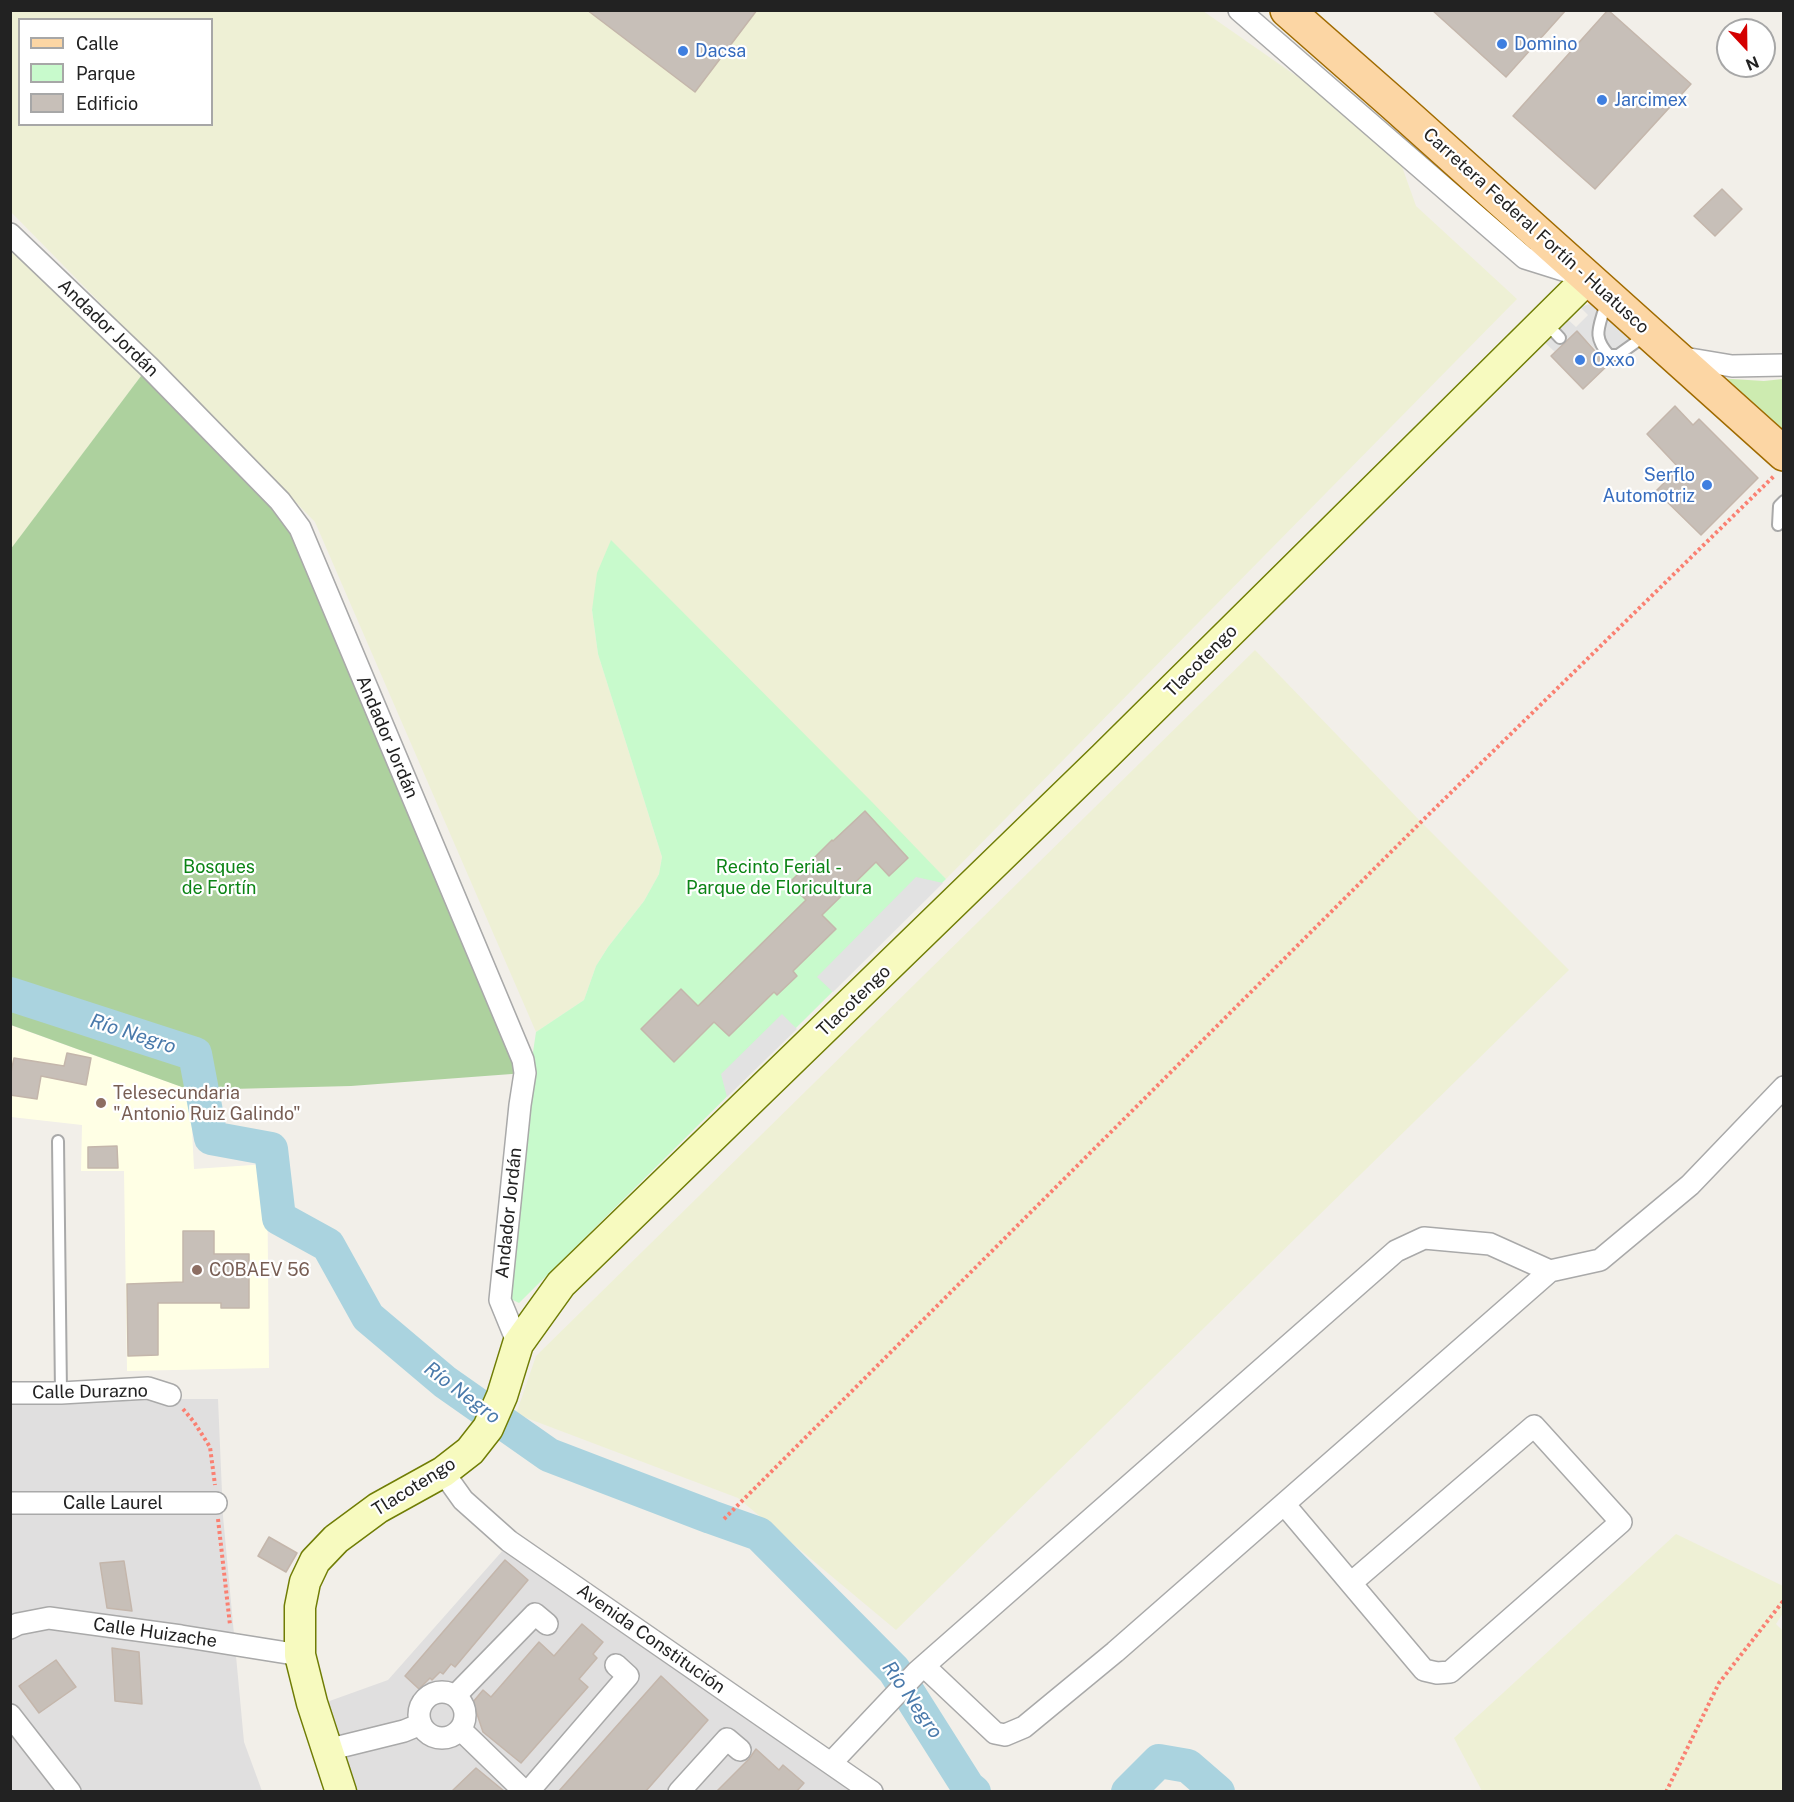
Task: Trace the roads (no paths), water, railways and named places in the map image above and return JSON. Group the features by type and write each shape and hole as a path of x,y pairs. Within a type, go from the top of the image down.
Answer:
{"main road":[{"name":"Carretera Federal Fortín - Huatusco","path":"1287,10 1598,286 1674,356 1780,464"}],"street":[{"path":"1239,10 1525,258 1598,286"},
{"name":"Andador Jordán","path":"10,234 149,367 280,501 300,528 522,1060 525,1073 500,1300 518,1344"},
{"name":"Tlacotengo","path":"341,1791 312,1703 300,1655 300,1607 305,1582 315,1561 336,1539 378,1508 443,1472 471,1451 488,1428 502,1396 518,1344 561,1284 1096,765 1598,286"},
{"path":"1674,356 1732,366 1784,365"},
{"path":"921,1669 995,1733 1005,1734 1024,1727 1115,1652 1550,1270 1600,1260 1690,1185 1784,1087"},
{"path":"831,1763 921,1669 1396,1251 1425,1238 1490,1244 1550,1270"},
{"name":"Calle Durazno","path":"10,1393 61,1393 148,1388 170,1395"},
{"path":"1284,1504 1424,1670 1437,1673 1450,1672 1621,1522 1534,1426 1351,1583"},
{"name":"Avenida Constitución","path":"443,1472 463,1500 510,1541 872,1791"},
{"name":"Calle Laurel","path":"10,1503 216,1503"},
{"path":"455,1696 535,1614 547,1624"},
{"name":"Calle Huizache","path":"10,1628 18,1624 49,1618 300,1655"},
{"path":"460,1730 526,1791 628,1676 616,1665"},
{"path":"441,1692 455,1696 460,1701 466,1715 460,1730 447,1738 431,1736 421,1724 420,1710 428,1698 441,1692"},
{"path":"10,1715 70,1791"},
{"path":"327,1750 404,1731 421,1724"},
{"path":"679,1791 727,1739 740,1750"}],"lane":[{"path":"1598,286 1600,345 1610,356 1618,355 1649,333"},
{"path":"1779,525 1779,506 1784,501"},
{"path":"58,1141 61,1393"}],"waterway":[{"name":"Río Negro","path":"10,994 195,1054 211,1138 271,1149 279,1218 328,1245 368,1317 445,1382 549,1455 759,1534 894,1670 968,1787 974,1792"},
{"name":"Río Negro","path":"1128,1792 1159,1761 1188,1766 1218,1792"}],"place":[{"name":"Domino","path":"1502,44"},
{"name":"Dacsa","path":"683,51"},
{"name":"Jarcimex","path":"1602,100"},
{"name":"Oxxo","path":"1580,360"},
{"name":"Serflo Automotriz","path":"1707,485"},
{"name":"Telesecundaria \"Antonio Ruiz Galindo\"","path":"101,1103"},
{"name":"COBAEV 56","path":"197,1270"}],"park label":[{"name":"Bosques de Fortín","path":"219,877"},
{"name":"Recinto Ferial - Parque de Floricultura","path":"779,877"}]}
